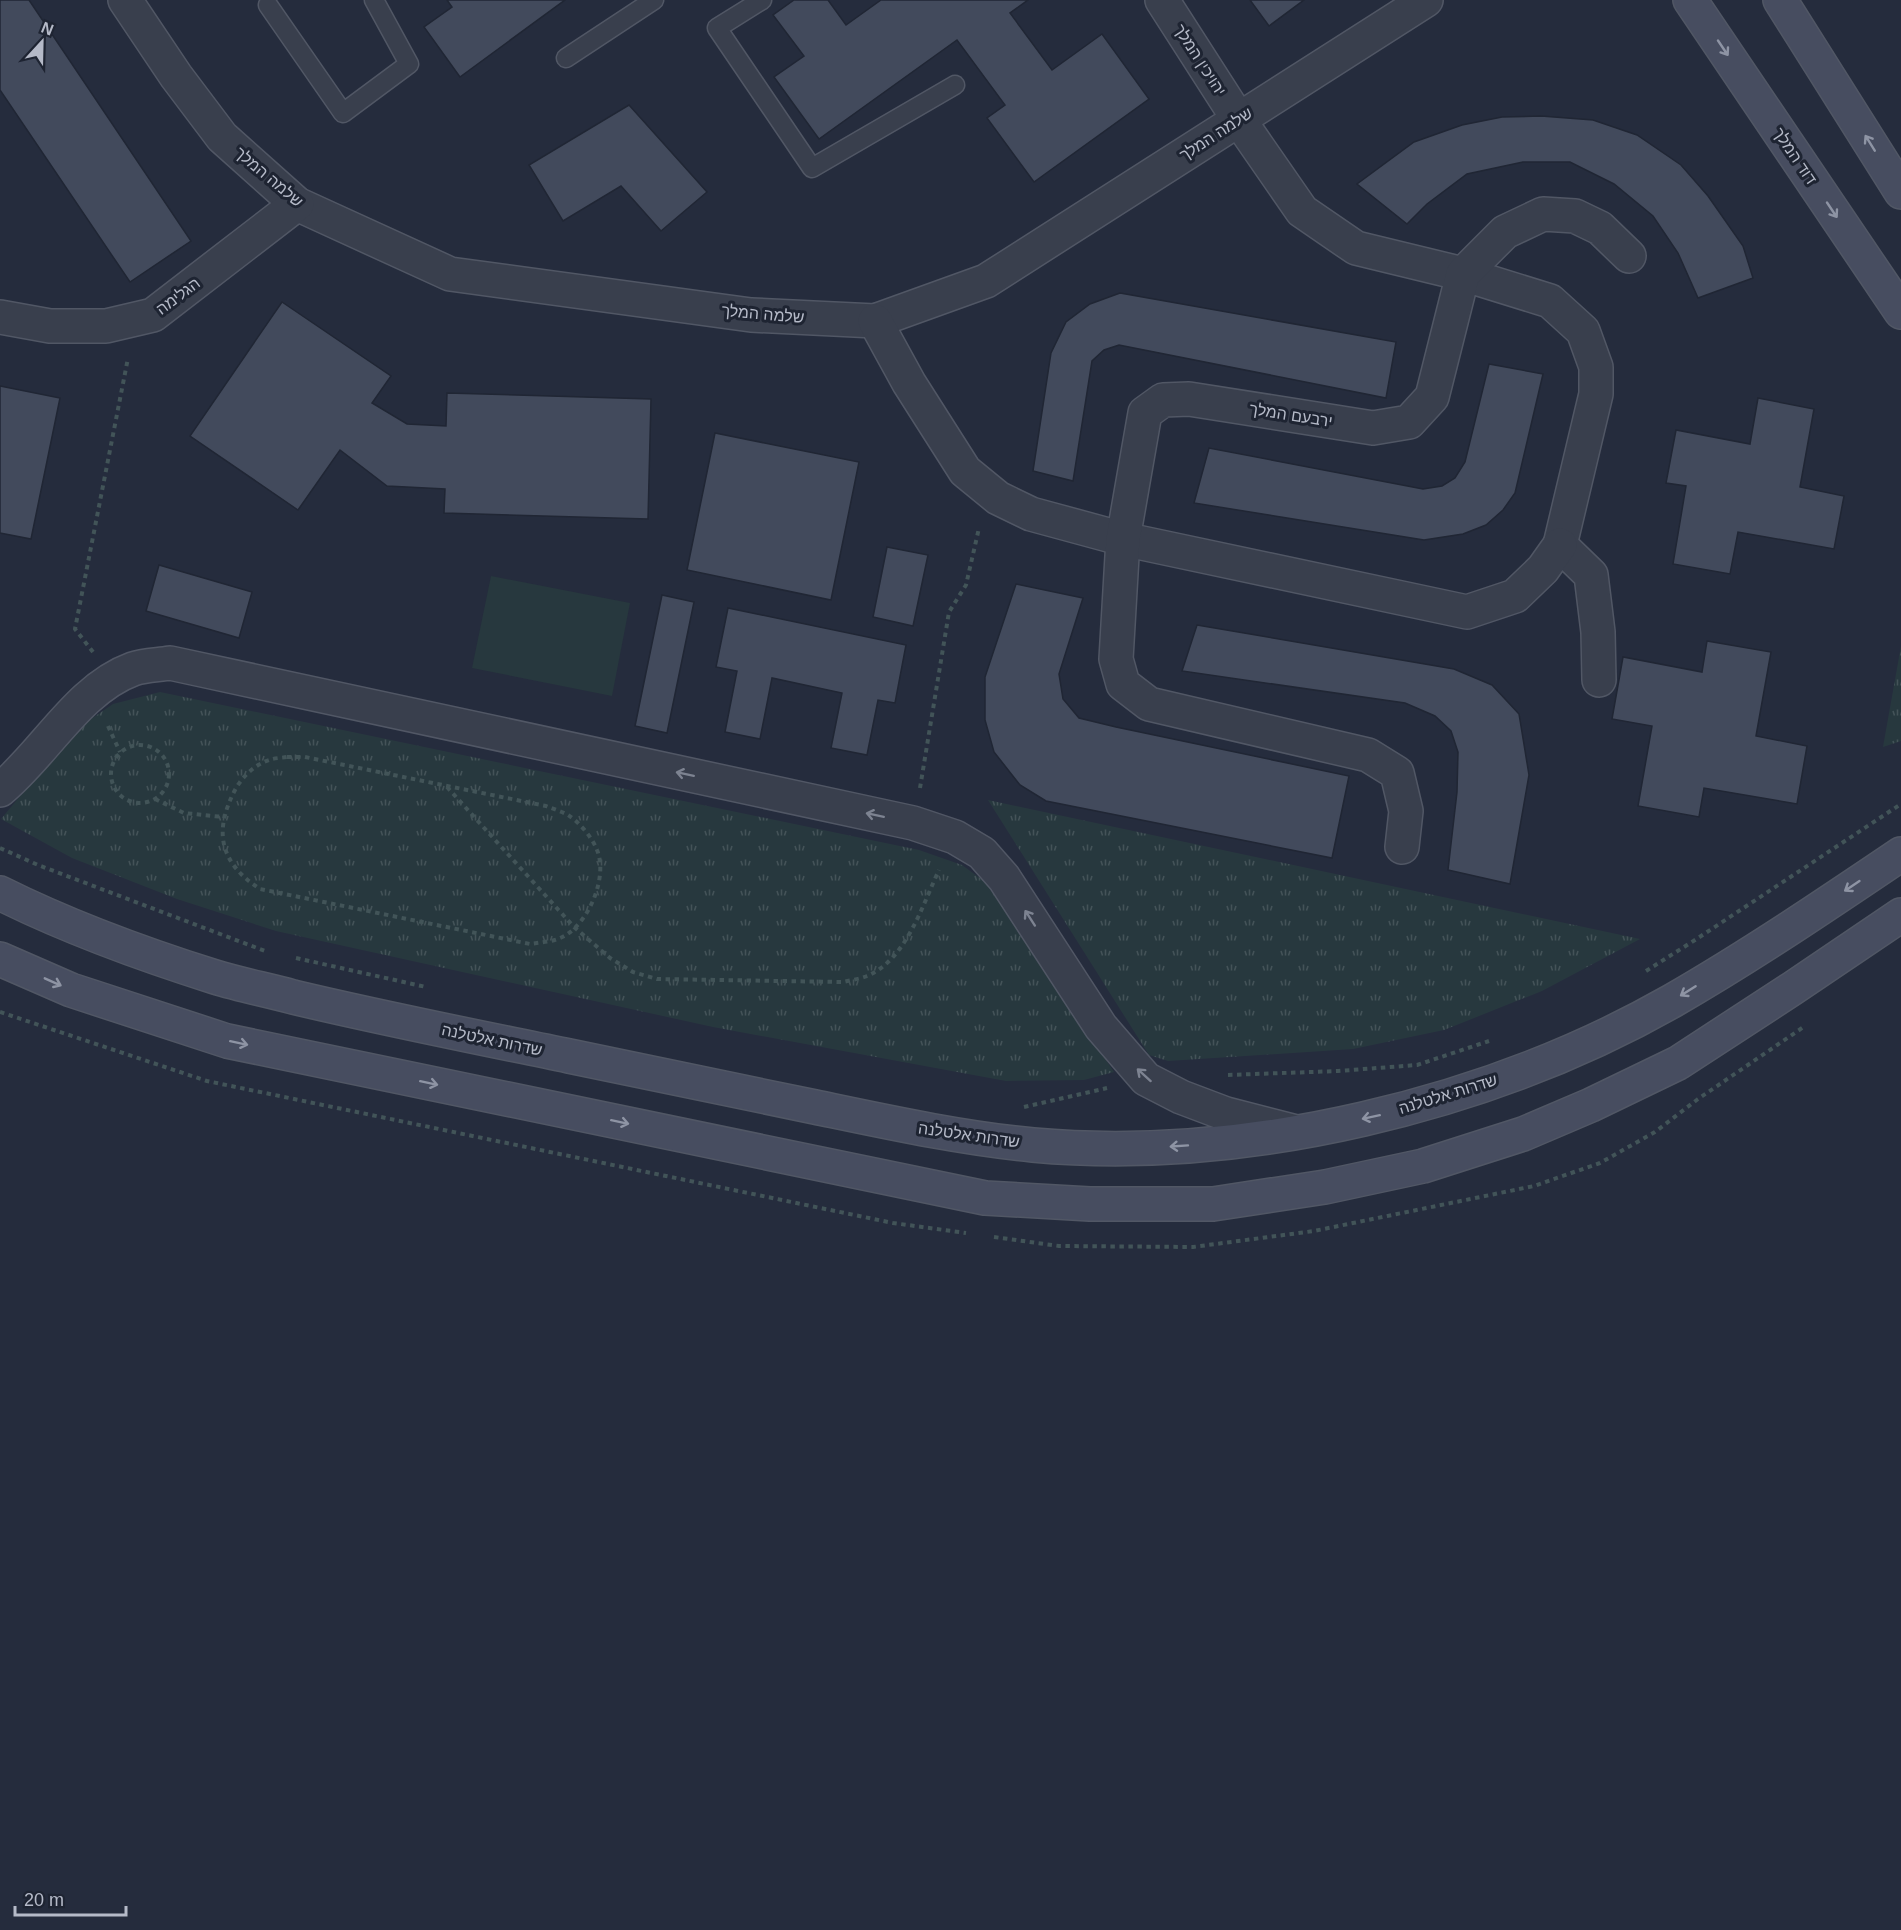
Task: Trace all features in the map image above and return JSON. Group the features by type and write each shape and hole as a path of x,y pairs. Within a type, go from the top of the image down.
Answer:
{"main road":[{"name":"דוד המלך","path":"1690,0 1901,312"},
{"path":"1780,0 1901,192"},
{"name":"שדרות אלטלנה","path":"0,893 113,942 219,978 358,1012 908,1127 1033,1145 1134,1149 1228,1143 1296,1132 1379,1115 1438,1099 1523,1071 1595,1041 1672,1001 1807,917 1901,854"},
{"path":"0,958 71,990 227,1041 985,1198 1090,1204 1213,1204 1325,1187 1424,1166 1523,1134 1591,1105 1678,1063 1901,915"}],"street":[{"name":"שלמה המלך","path":"125,0 176,76 222,137 297,204 450,274 751,315 875,321 986,281 1426,0"},
{"name":"יהויכין המלך","path":"1162,0 1239,120"},
{"path":"875,321 909,383 965,471 998,498 1031,514 1123,539 1467,612 1515,596 1543,569 1560,545 1596,394 1596,366 1583,331 1550,301 1463,274 1356,248 1302,212 1239,120"},
{"name":"הגלימה","path":"0,317 50,326 106,326 153,315 297,204"},
{"path":"1463,274 1505,232 1543,214 1575,216 1600,228 1629,256"},
{"name":"ירבעם המלך","path":"1401,847 1406,811 1397,773 1368,755 1149,704 1124,684 1116,659 1123,539 1145,413 1163,400 1189,399 1373,428 1410,422 1432,397 1463,274"},
{"path":"1560,545 1591,575 1598,632 1599,680"},
{"path":"0,790 17,776 84,701 112,678 135,668 170,663 913,823 955,837 982,853 1004,878 1101,1027 1146,1079 1181,1097 1226,1113 1296,1132"}],"lane":[{"path":"268,4 343,113 409,64 374,0"},
{"path":"762,0 717,28 812,168 955,85"},
{"path":"566,58 652,1"}],"path":[{"path":"112,678 75,629 136,319"},
{"path":"913,823 949,612 966,585 987,489"},
{"path":"155,799 168,784 167,765 155,749 137,745 128,747 114,759 110,777 113,786 126,800 146,803 155,799 184,813 223,817"},
{"path":"305,757 446,786 546,806 568,815 588,833 598,850 601,876 592,903 566,935 549,942 530,944 260,889 243,878 231,862 222,839 223,817 241,779 268,760 305,757"},
{"path":"446,786 574,927 610,958 633,972 657,979 843,982 866,976 890,962 907,939 955,837"},
{"path":"1643,973 1901,804"},
{"path":"0,848 38,865 266,951"},
{"path":"289,956 427,987"},
{"path":"1225,1076 1417,1065 1497,1039"},
{"path":"1018,1108 1146,1079"}],"green space":[{"path":"491,576 630,603 612,696 472,668"},
{"path":"1901,646 1901,741 1883,747"},
{"path":"160,692 919,850 962,865 988,884 1114,1072 1084,1080 1006,1081 713,1027 276,931 177,899 72,858 1,819 75,730 113,704"},
{"path":"988,800 1640,939 1542,991 1444,1030 1353,1049 1168,1061 1149,1055"}],"building":[{"path":"0,0 29,0 191,241 130,282 0,90"},
{"path":"447,0 565,0 460,77 424,27 452,7"},
{"path":"794,0 828,0 846,25 881,0 1028,0 1010,13 1052,70 1102,34 1149,99 1034,182 987,118 1005,105 957,40 819,139 774,77 804,56 773,15"},
{"path":"1250,0 1304,0 1269,26"},
{"path":"629,105 707,192 661,231 621,186 563,221 529,165"},
{"path":"1541,116 1593,120 1637,135 1681,165 1708,196 1743,246 1753,278 1698,298 1678,253 1653,216 1614,184 1570,162 1523,162 1467,174 1427,204 1407,224 1357,184 1414,142 1462,125 1502,117"},
{"path":"1120,293 1396,342 1386,398 1119,345 1104,350 1092,361 1073,481 1033,471 1051,353 1066,322 1090,304"},
{"path":"282,302 391,376 372,403 407,424 446,426 447,393 651,399 648,519 444,513 445,489 387,486 340,450 298,510 190,436"},
{"path":"1489,364 1543,374 1515,493 1503,510 1486,525 1463,534 1424,540 1194,503 1209,448 1423,489 1442,486 1455,478 1465,462"},
{"path":"0,386 60,398 31,539 0,533"},
{"path":"1758,398 1814,409 1800,487 1844,496 1834,549 1738,532 1730,574 1673,564 1686,486 1666,483 1676,430 1750,444"},
{"path":"715,433 859,462 831,600 687,570"},
{"path":"887,547 928,555 913,626 873,617"},
{"path":"159,565 252,592 239,638 146,611"},
{"path":"1016,584 1083,598 1059,674 1063,699 1079,718 1349,776 1332,858 1046,801 1020,785 994,752 985,720 985,677"},
{"path":"662,595 694,602 667,733 635,726"},
{"path":"728,608 906,645 895,703 878,700 867,755 831,748 842,693 772,678 760,739 725,732 737,671 716,667"},
{"path":"1197,625 1454,669 1492,685 1519,714 1529,775 1510,884 1448,870 1457,792 1458,752 1451,731 1435,716 1405,703 1182,671"},
{"path":"1707,641 1771,652 1756,736 1807,746 1797,804 1704,788 1699,817 1638,806 1652,726 1612,719 1623,657 1702,672"}]}
